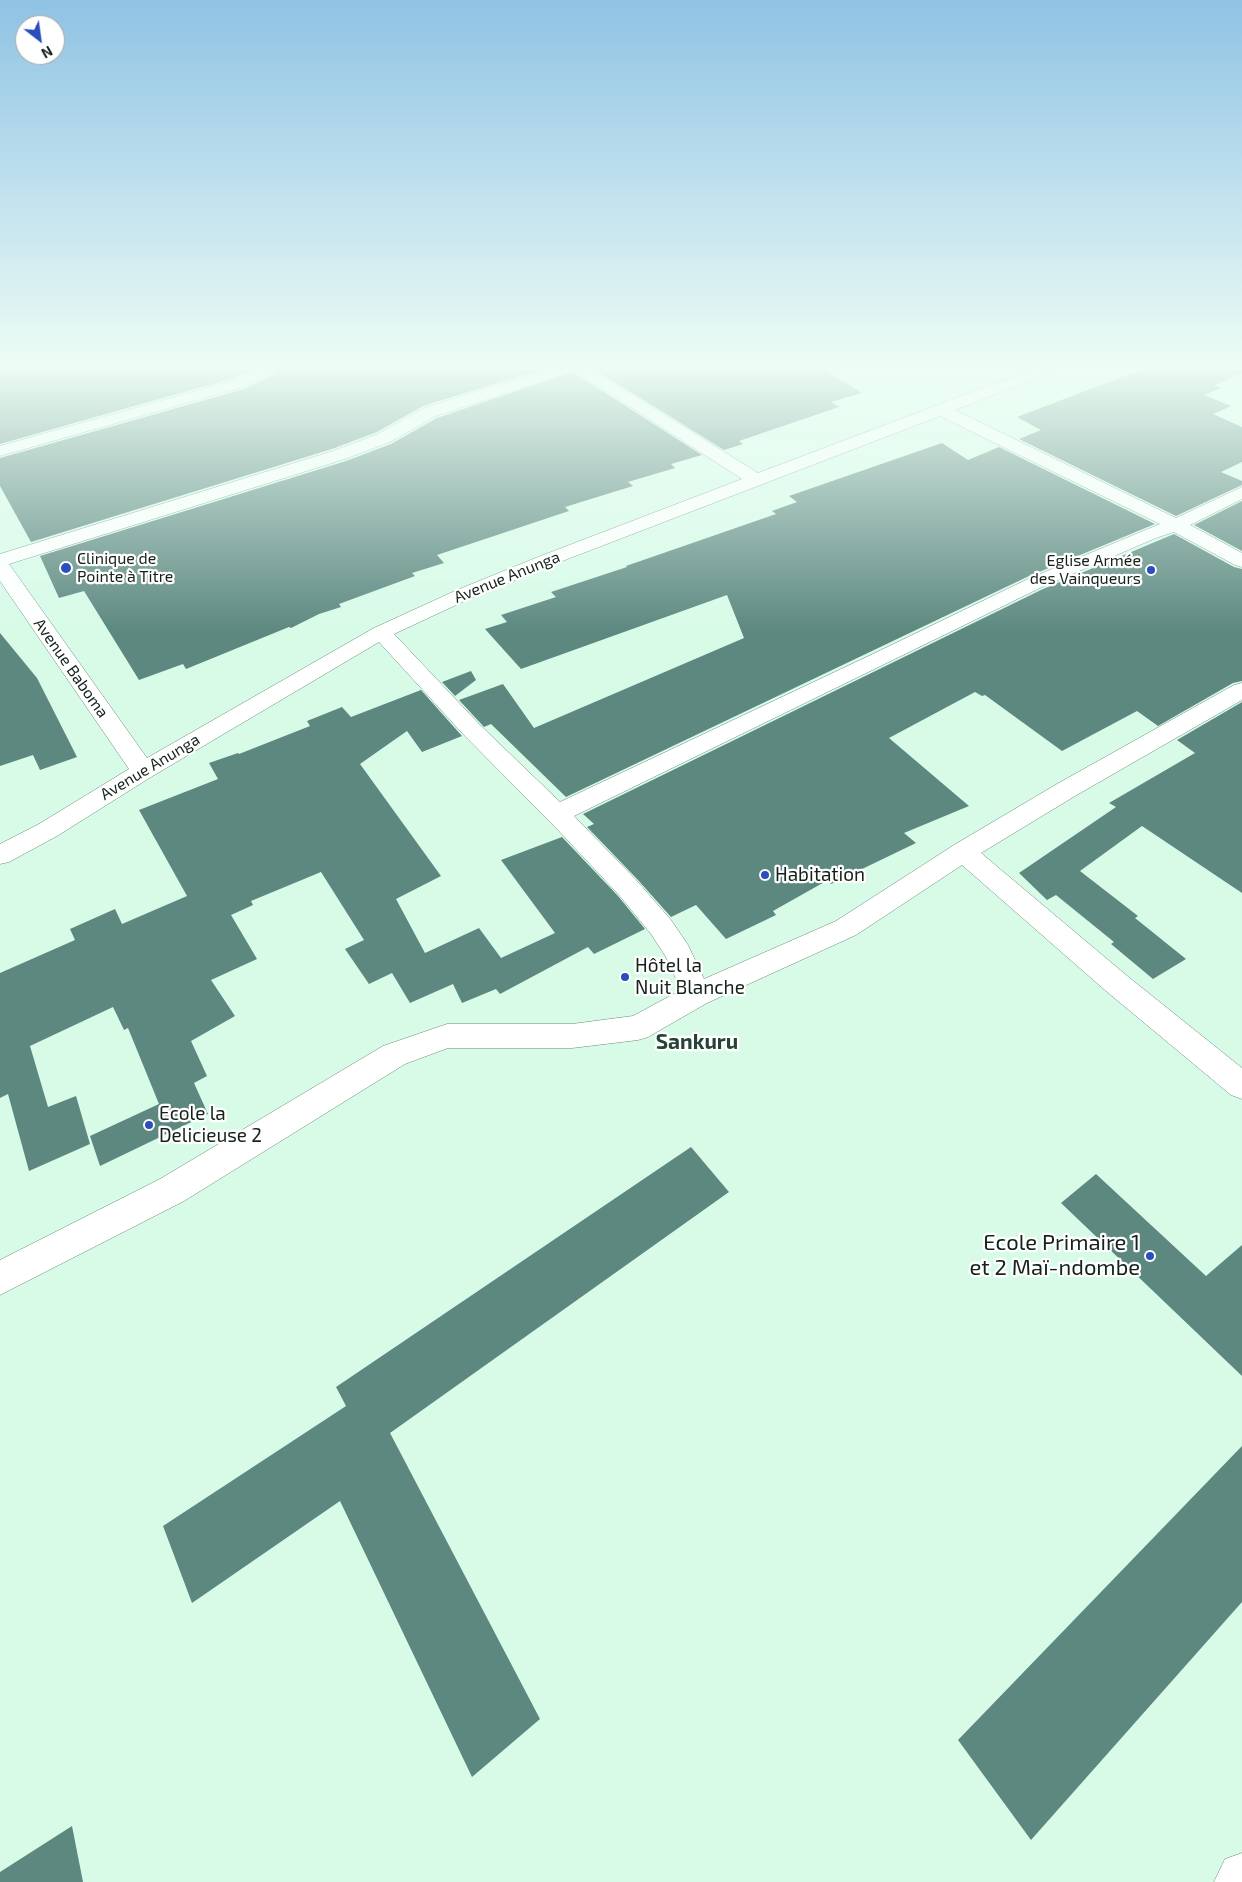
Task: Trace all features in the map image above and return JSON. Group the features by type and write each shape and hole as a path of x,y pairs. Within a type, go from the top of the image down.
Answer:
{"street":[{"path":"0,560 333,457"},
{"path":"719,457 756,480"},
{"name":"Avenue Anunga","path":"0,855 48,830 143,771 381,632 464,594 545,561 818,457"},
{"path":"1037,457 1176,525 1242,561"},
{"path":"556,814 875,662 1035,583 1149,534 1176,525 1242,492"},
{"name":"Avenue Baboma","path":"0,565 7,590 143,771"},
{"path":"381,632 471,729 617,876 661,926 678,953 697,994"},
{"path":"0,1278 172,1190 394,1055 447,1036 572,1036 638,1028 697,994 846,928 963,852 1066,790 1242,690"},
{"path":"963,852 1116,983 1237,1074"},
{"path":"1238,1882 1242,1876"}],"building":[{"path":"307,457 31,542 0,486 0,458"},
{"path":"357,457 696,457 671,464 675,468 628,482 633,486 565,507 569,511 437,555 444,563 412,573 415,576 339,604 341,607 319,614 291,628 289,627 186,669 183,664 139,680 84,591 59,598 40,556"},
{"path":"902,457 963,457 968,460 976,457 1019,457 1155,524 1027,577 566,797 491,724 484,727 459,700 503,684 534,728 744,638 727,595 521,669 485,629 507,622 501,615 556,597 551,592 776,514 772,511 797,502 789,496"},
{"path":"1055,457 1242,457 1242,462 1221,472 1242,481 1242,485 1176,516"},
{"path":"1242,501 1242,551 1194,525"},
{"path":"1174,534 1234,567 1242,569 1242,681 1233,683 1158,726 1137,711 1062,751 985,695 982,696 975,692 889,738 969,806 904,833 916,843 831,884 828,880 773,911 776,915 726,939 696,905 671,917 587,827 594,824 583,814 1043,589"},
{"path":"0,633 37,678 77,757 40,770 33,755 0,766"},
{"path":"471,671 476,680 455,696 442,682"},
{"path":"421,690 462,736 422,752 407,731 360,764 441,876 396,899 425,953 479,928 501,958 555,933 501,860 562,837 618,896 645,929 594,954 588,947 500,994 496,989 462,1003 453,984 410,1003 392,973 369,984 345,949 364,940 321,872 251,901 253,905 231,915 257,959 211,980 235,1016 191,1041 207,1076 194,1083 208,1114 100,1166 90,1136 159,1104 128,1028 124,1030 113,1007 30,1046 48,1107 76,1096 90,1144 29,1171 8,1094 0,1098 0,973 75,940 70,929 115,909 122,924 187,896 139,810 218,779 209,763 239,754 310,726 307,721 342,707 351,717"},
{"path":"1242,702 1242,893 1142,826 1080,871 1138,916 1135,918 1186,959 1153,979 1111,944 1114,942 1056,895 1047,900 1019,873 1116,807 1109,803 1195,753 1177,740"},
{"path":"691,1147 729,1192 390,1433 540,1719 472,1777 340,1501 192,1603 163,1526 346,1406 336,1387"},
{"name":"Ecole Primaire 1 et 2 Maï-ndombe","path":"1096,1174 1206,1276 1242,1245 1242,1376 1061,1203"},
{"path":"1242,1446 1242,1602 1031,1840 958,1740"},
{"path":"72,1826 83,1882 0,1882 0,1872"}],"place":[{"name":"Clinique de Pointe à Titre","path":"66,568"},
{"name":"Eglise Armée des Vainqueurs","path":"1151,570"},
{"name":"Habitation","path":"765,875"},
{"name":"Hôtel la Nuit Blanche","path":"625,977"},
{"name":"Ecole la Delicieuse 2","path":"149,1125"},
{"name":"Ecole Primaire 1 et 2 Maï-ndombe","path":"1150,1256"}],"district":[{"name":"Sankuru","path":"697,1042"}]}
